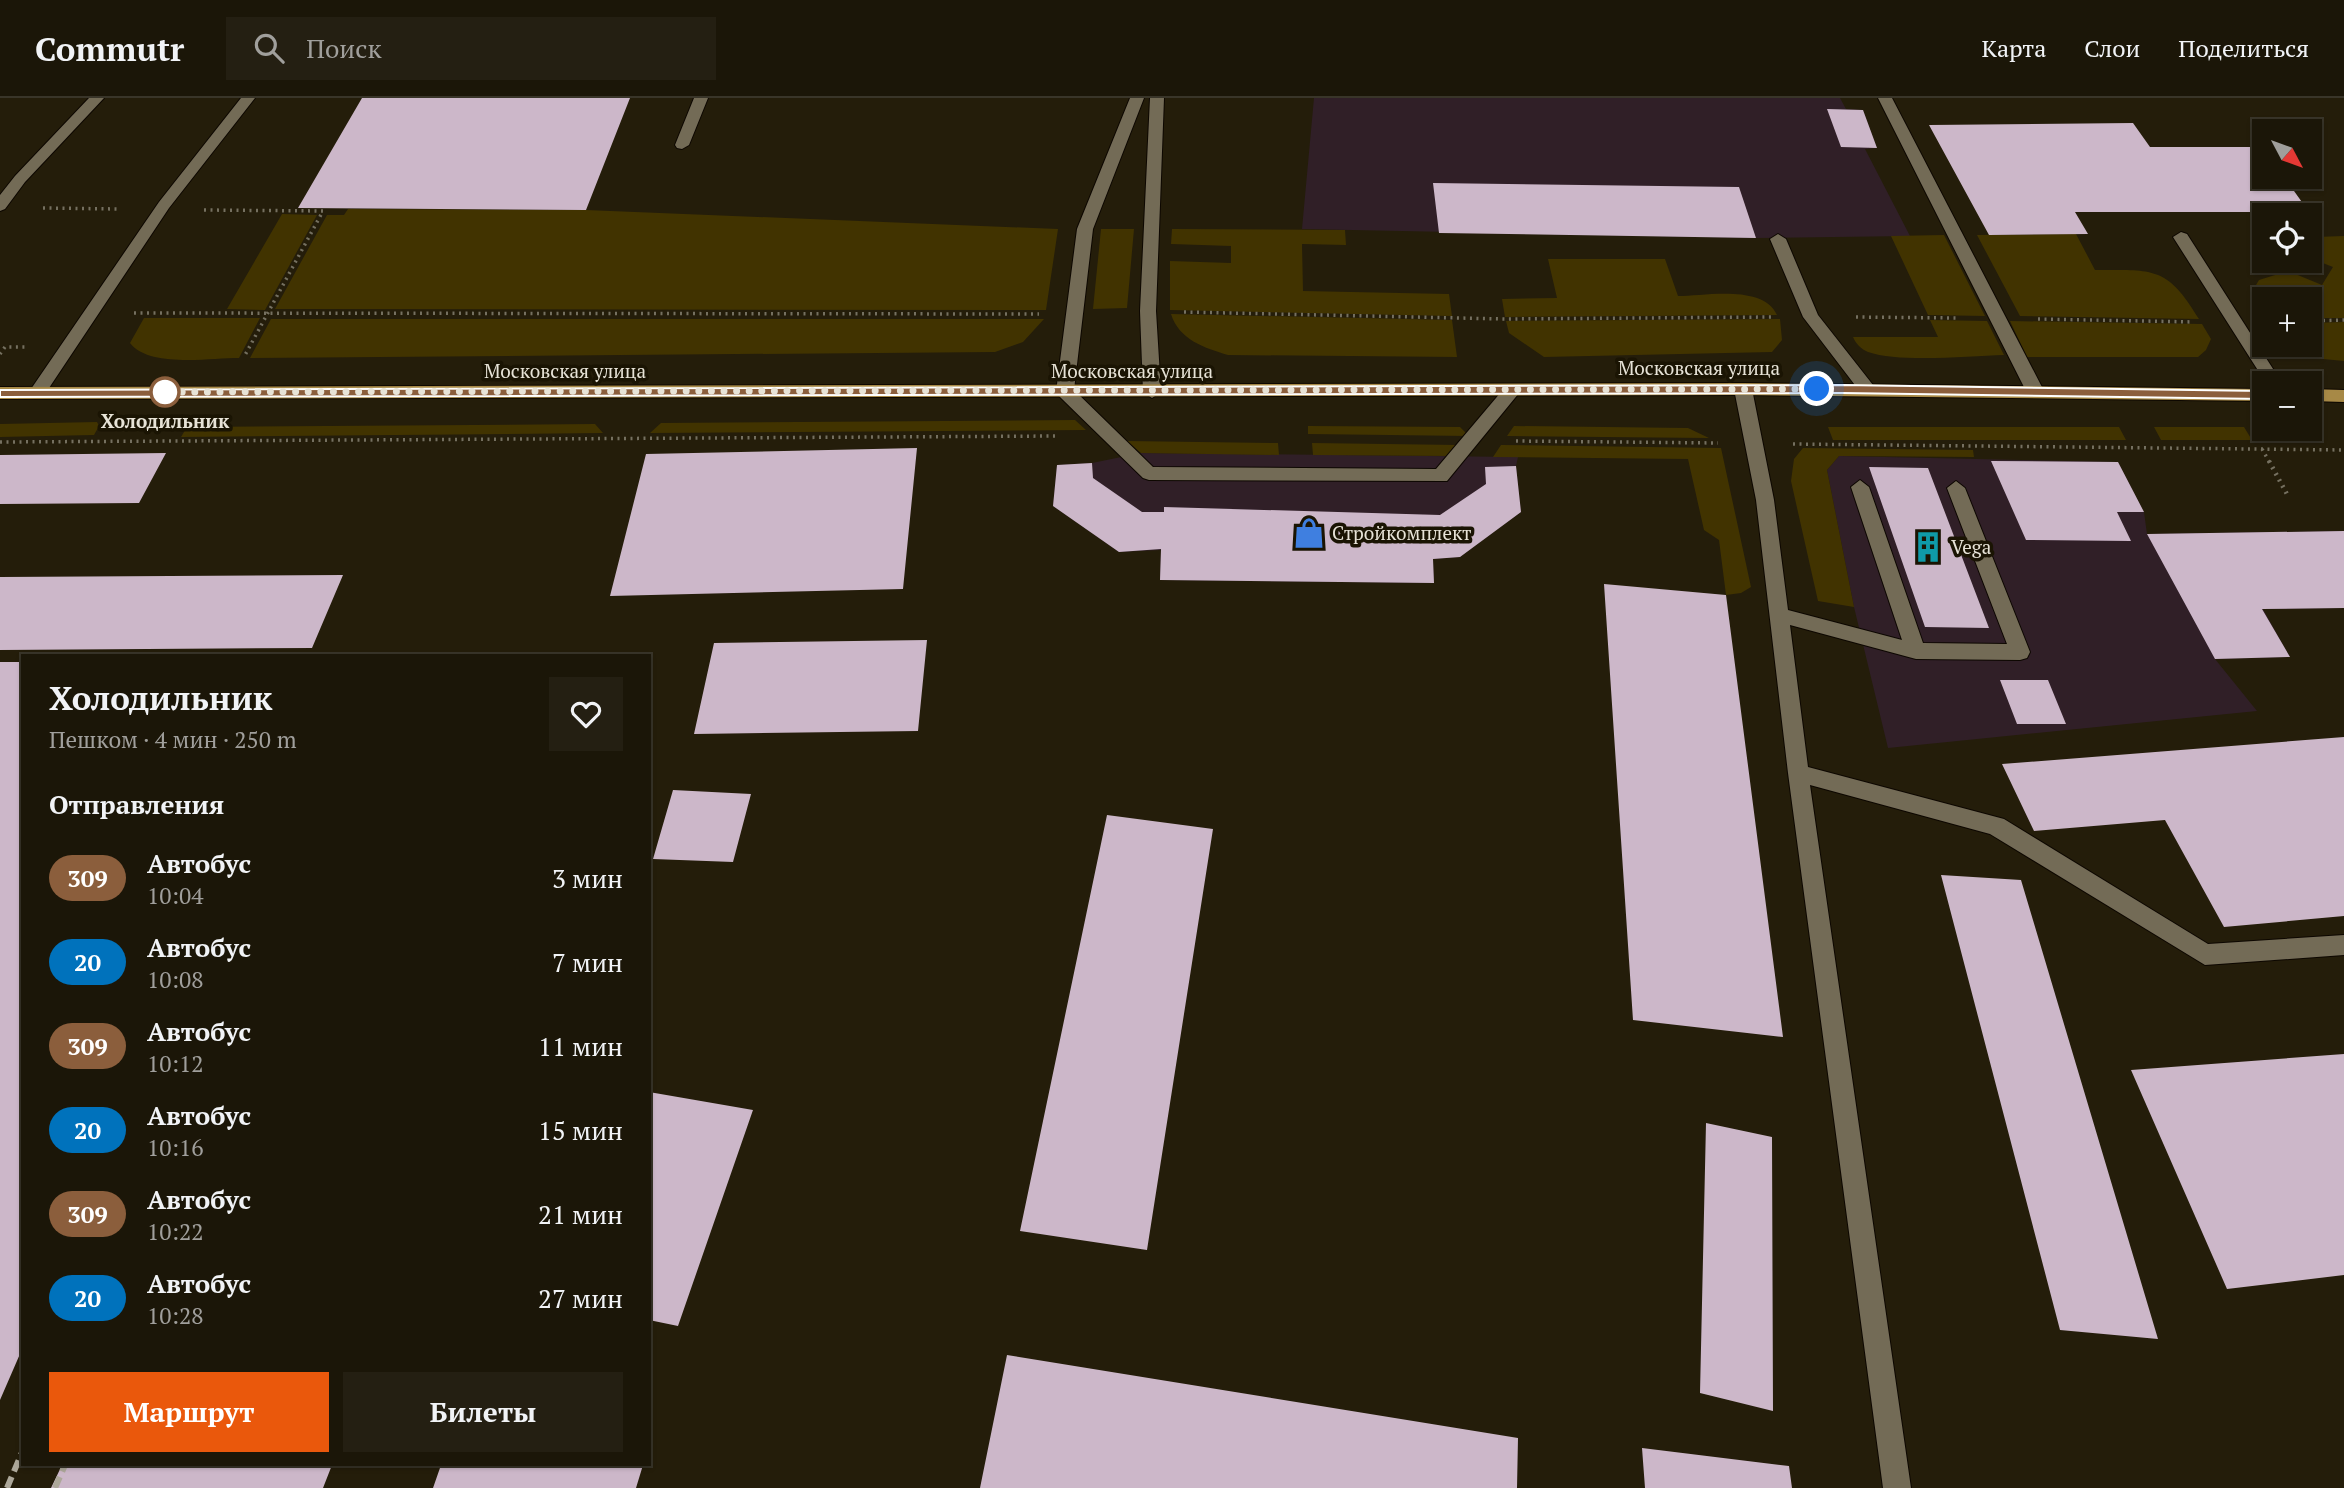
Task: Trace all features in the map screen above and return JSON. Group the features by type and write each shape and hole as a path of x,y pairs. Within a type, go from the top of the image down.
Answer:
{"main road":[{"name":"Московская улица","path":"0,393 1867,389 2252,395"},
{"path":"2322,395 2344,396"}],"street":[{"path":"0,206 20,179 97,98"},
{"path":"37,393 161,209 248,98"},
{"path":"682,145 701,98"},
{"path":"1137,98 1085,229 1065,392 1149,473 1441,476 1513,389"},
{"path":"1152,392 1148,311 1157,98"},
{"path":"1885,98 2035,391"},
{"path":"2181,237 2266,371"},
{"path":"1778,239 1811,317 1867,389"},
{"path":"1743,389 1765,499 1798,772 1897,1488"},
{"path":"1860,487 1916,650"},
{"path":"1779,615 1916,650 2020,652 1956,488"},
{"path":"1798,772 1996,826 2205,955 2344,945"}],"path":[{"path":"40,208 323,211 243,358"},
{"path":"1148,311 1505,319 1811,317 2234,322"},
{"path":"89,313 1073,314"},
{"path":"2322,321 2344,320"},
{"path":"2262,449 2288,496"}],"shaded area":[{"path":"1314,98 1840,98 1846,109 1863,110 1877,148 1865,149 1910,236 1756,238 1302,229"},
{"path":"348,209 586,210 1058,229 1046,310 275,309 327,215 344,215"},
{"path":"282,214 317,215 265,310 227,309"},
{"path":"1101,229 1134,229 1127,308 1093,309"},
{"path":"1172,229 1345,230 1346,245 1302,244 1303,291 1449,294 1452,316 1170,310 1170,261 1231,263 1231,246 1171,244"},
{"path":"2076,234 2095,270 2132,270 2168,280 2178,289 2199,319 2020,316 1977,235"},
{"path":"1944,235 1985,316 1928,315 1891,236"},
{"path":"2344,236 2344,318 2322,318 2322,287 2255,287 2259,280 2282,273 2293,273 2322,285 2333,267 2322,263 2322,237"},
{"path":"1548,259 1665,259 1678,296 1747,295 1770,305 1777,315 1505,317 1502,299 1557,298"},
{"path":"1171,314 1452,320 1457,357 1228,355 1186,337"},
{"path":"144,318 260,318 239,358 180,360 151,356 130,343"},
{"path":"271,319 1044,319 1023,342 995,352 250,358"},
{"path":"1780,319 1782,340 1772,352 1544,357 1509,333 1506,321"},
{"path":"1930,320 1987,321 2004,355 1897,357 1868,352 1859,346 1853,337 1938,337"},
{"path":"2010,321 2202,324 2211,339 2206,350 2198,357 2027,357"},
{"path":"2344,322 2344,361 2311,357 2322,357 2322,323"},
{"path":"1075,420 1086,430 650,433 661,423"},
{"path":"97,422 99,426 94,435 0,437 0,424"},
{"path":"595,424 603,433 181,437 187,427"},
{"path":"1308,426 1460,427 1469,436 1308,434"},
{"path":"1514,426 1688,428 1709,438 1507,436"},
{"path":"1828,427 2119,427 2126,440 1833,440"},
{"path":"2154,427 2244,427 2252,440 2161,440"},
{"path":"1127,441 1278,443 1279,455 1141,453"},
{"path":"1312,443 1460,445 1450,456 1313,455"},
{"path":"1501,445 1721,448 1751,587 1741,593 1726,595 1719,540 1704,530 1688,459 1493,457"},
{"path":"1803,448 1973,450 1974,457 1839,456 1827,470 1854,607 1818,601 1791,481 1794,459"},
{"path":"1141,453 1518,457 1516,466 1521,512 1460,557 1433,559 1434,583 1160,580 1161,550 1119,552 1053,506 1057,465 1092,463"},
{"path":"1839,456 2118,462 2144,512 2147,534 2344,531 2344,608 2263,609 2290,657 2215,659 2257,711 1888,748 1854,607 1827,470"}],"building":[{"path":"362,98 630,98 586,210 298,208"},
{"path":"1827,109 1863,110 1877,148 1841,147"},
{"path":"2133,123 2150,147 2252,147 2252,189 2293,189 2303,203 2252,203 2252,212 2075,212 2088,234 1989,235 1929,125"},
{"path":"1433,183 1739,187 1756,238 1439,233"},
{"path":"917,448 903,589 610,596 646,454"},
{"path":"166,453 139,503 0,504 0,455"},
{"path":"1991,461 2118,462 2144,512 2117,512 2131,541 2026,540"},
{"path":"1092,463 1093,478 1142,512 1164,512 1164,507 1440,515 1486,484 1485,467 1516,466 1521,512 1460,557 1433,559 1434,583 1160,580 1161,549 1119,552 1053,506 1057,465"},
{"name":"Vega","path":"1869,467 1928,468 1989,628 1925,627"},
{"path":"2344,531 2344,608 2262,609 2290,657 2215,659 2147,534"},
{"path":"343,575 312,648 0,650 0,577"},
{"path":"1604,584 1726,595 1783,1037 1633,1020"},
{"path":"927,640 918,731 694,734 714,643"},
{"path":"0,662 21,662 21,1352 0,1400"},
{"path":"2000,680 2048,680 2066,724 2017,724"},
{"path":"2344,737 2344,916 2224,927 2165,820 2034,831 2002,764"},
{"path":"673,790 751,794 733,862 653,859"},
{"path":"1107,815 1213,829 1147,1250 1020,1231"},
{"path":"1941,875 2021,880 2158,1339 2060,1330"},
{"path":"2344,1054 2344,1275 2227,1289 2131,1070"},
{"path":"651,1092 753,1110 678,1326 651,1320"},
{"path":"1706,1123 1772,1137 1773,1411 1700,1393"},
{"path":"1007,1355 1518,1438 1517,1488 980,1488"},
{"path":"1642,1448 1789,1466 1792,1488 1645,1488"},
{"path":"62,1466 332,1466 323,1488 51,1488"},
{"path":"441,1466 643,1466 636,1488 433,1488"}],"railway":[{"path":"7,1488 21,1455"},
{"path":"55,1488 65,1466"}],"bus line":[{"name":"309","path":"0,394 1842,389 2252,395"}],"place":[{"name":"Холодильник","path":"165,392"},
{"name":"Стройкомплект","path":"1309,533"},
{"name":"Vega","path":"1928,547"}],"route":[{"path":"165,392 161,392 1817,389"}]}
